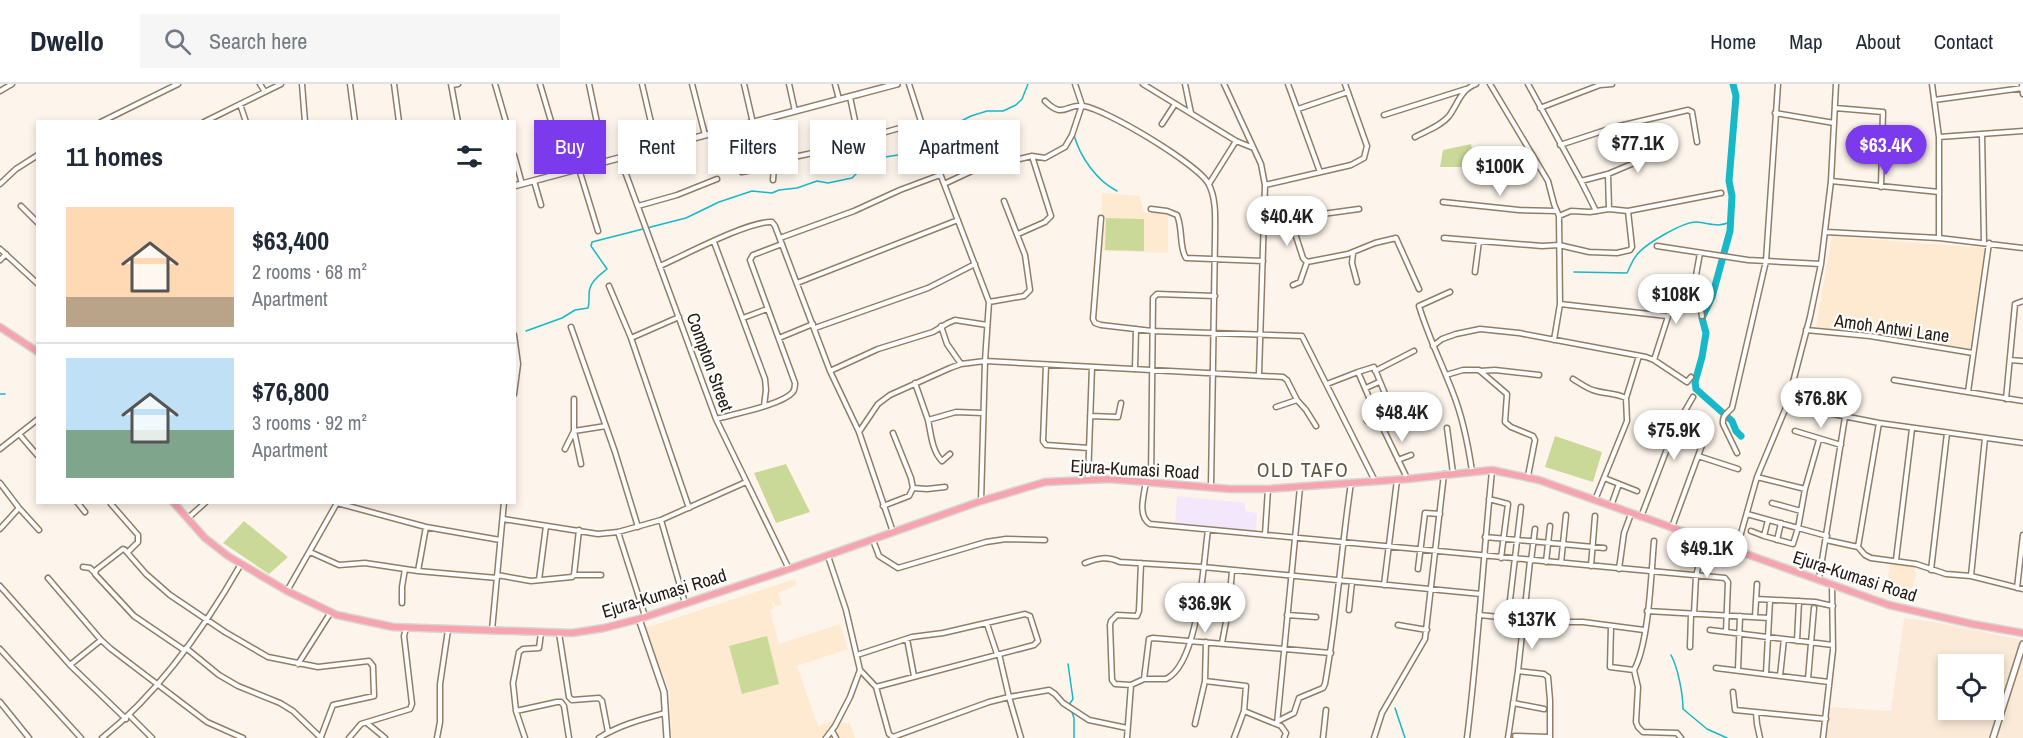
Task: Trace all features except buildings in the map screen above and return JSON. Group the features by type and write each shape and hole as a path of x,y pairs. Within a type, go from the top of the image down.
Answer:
{"main road":[{"path":"0,327 36,351"},
{"name":"Ejura-Kumasi Road","path":"175,504 213,545 287,591 331,612 374,624 406,628 559,633 591,631 642,617 789,569 981,501 1044,482 1088,479 1268,489 1375,482 1492,470 1528,476 1641,518 1912,611 2023,633"}],"street":[{"path":"0,91 12,84"},
{"path":"105,120 178,84"},
{"path":"260,84 265,92"},
{"path":"208,120 281,84"},
{"path":"302,84 305,120"},
{"path":"350,84 355,120"},
{"path":"394,84 399,120"},
{"path":"458,84 451,85 458,120"},
{"path":"495,84 505,120"},
{"path":"540,84 551,120"},
{"path":"589,84 596,120"},
{"path":"642,84 651,120"},
{"path":"692,84 705,136"},
{"path":"744,84 753,120"},
{"path":"789,84 795,111"},
{"path":"835,84 839,100"},
{"path":"766,120 897,84"},
{"path":"909,84 920,120"},
{"path":"944,184 974,170 1032,156 1048,158 1065,147 1082,105 1076,84"},
{"path":"1143,84 1236,141 1253,147"},
{"path":"1185,84 1192,114"},
{"path":"1224,84 1261,164 1265,185 1259,374"},
{"path":"1288,84 1320,172"},
{"path":"1265,185 1358,163 1365,158 1367,146 1346,84"},
{"path":"1384,115 1466,90 1476,84"},
{"path":"1490,84 1548,181 1558,213 1560,304 1554,340"},
{"path":"1528,84 1596,211"},
{"path":"1540,108 1600,85 1612,84"},
{"path":"1737,453 1723,424 1726,414 1732,408 1766,261 1778,84"},
{"path":"1736,551 1757,477 1787,405 1821,264 1827,232 1836,84"},
{"path":"1932,84 1939,137 1939,238"},
{"path":"1934,99 2022,86 2023,94"},
{"path":"1415,136 1443,122 1466,90"},
{"path":"1298,109 1348,92"},
{"path":"850,98 855,120"},
{"path":"1046,101 1058,111 1082,105 1116,118 1197,171 1209,184 1215,212 1211,487"},
{"path":"240,104 245,120"},
{"path":"1162,124 1175,104"},
{"path":"1835,108 1883,112 1881,187"},
{"path":"1560,145 1615,128 1688,110 1692,112 1697,142"},
{"path":"1775,113 1834,123"},
{"path":"1939,137 2023,131"},
{"path":"1968,392 1986,243 1982,134"},
{"path":"696,138 708,135"},
{"path":"1209,184 1236,141"},
{"path":"1581,181 1608,174 1646,158 1663,155"},
{"path":"0,184 16,169 36,156"},
{"path":"1018,234 1045,222 1051,216 1032,156"},
{"path":"1485,171 1503,170 1533,156"},
{"path":"516,162 522,184"},
{"path":"516,186 559,174"},
{"path":"581,174 598,231"},
{"name":"Compton Street","path":"626,174 716,419 789,569"},
{"path":"773,180 774,174"},
{"path":"1608,174 1609,209"},
{"path":"780,238 854,212 900,190 940,175 989,302 981,501"},
{"path":"638,206 676,195 717,179"},
{"path":"534,181 541,205"},
{"path":"1831,181 1939,192"},
{"path":"1443,202 1558,213 1609,209 1628,212 1721,194"},
{"path":"989,302 1024,296 1030,290 1025,255 1004,201"},
{"path":"21,206 36,221"},
{"path":"1150,209 1177,215 1182,229 1184,257 1263,261"},
{"path":"1265,222 1359,209"},
{"path":"1444,238 1542,246 1560,245 1589,252 1617,253 1630,250 1632,247 1628,212"},
{"path":"1101,218 1093,319 1095,323 1152,331 1302,336 1375,482"},
{"path":"1290,218 1303,258 1307,262"},
{"path":"798,283 958,220"},
{"path":"660,266 745,228 772,222 798,283 830,371 859,432 893,532"},
{"path":"1827,232 1939,238 2023,248"},
{"path":"1307,262 1353,253 1375,243 1396,238 1419,289"},
{"path":"1475,272 1479,241"},
{"path":"714,242 765,379 764,406"},
{"path":"716,419 764,406 783,398 795,389 795,383 750,260 753,255 782,244"},
{"path":"1657,246 1748,260 1821,264"},
{"path":"0,249 36,283"},
{"path":"1353,253 1352,263 1357,282"},
{"path":"1692,287 1700,253"},
{"path":"0,260 6,254"},
{"path":"1293,285 1300,282 1307,262"},
{"path":"779,338 928,288 975,264"},
{"path":"609,286 631,338 689,508"},
{"path":"1654,360 1667,316 1682,290 1698,296 1702,316"},
{"path":"1450,292 1419,305 1426,330 1453,392 1466,434 1472,471"},
{"path":"1215,296 1155,294 1153,298 1153,370 1148,481 1142,515 1146,522 1208,530 1727,579 1725,632"},
{"path":"2006,399 2014,304 2023,301"},
{"path":"1560,304 1667,316"},
{"path":"743,318 767,309"},
{"path":"631,338 679,317"},
{"path":"830,371 878,350 933,332 955,320 987,325"},
{"path":"571,327 638,527"},
{"path":"941,327 947,345 961,364"},
{"path":"1135,369 1136,329"},
{"path":"1433,346 1442,339 1480,330 1519,333 1639,356 1654,360 1687,382 1691,377"},
{"name":"Amoh Antwi Lane","path":"1806,330 1870,336 1973,353"},
{"path":"516,350 518,364 516,379"},
{"path":"1375,371 1414,351"},
{"path":"1595,501 1627,421 1626,398 1639,356"},
{"path":"2010,360 2023,362"},
{"path":"859,432 882,399 961,364 985,361 1284,377 1316,426"},
{"path":"1046,365 1042,441 1046,445 1089,447"},
{"path":"1088,479 1092,367"},
{"path":"1327,384 1372,367 1386,396"},
{"path":"1446,375 1463,370 1539,375"},
{"path":"1480,371 1507,394 1504,418 1508,426 1533,436 1535,440 1528,476"},
{"path":"1358,372 1407,479"},
{"path":"1573,379 1591,390 1626,398"},
{"path":"1894,380 2023,402"},
{"path":"1366,388 1379,382"},
{"path":"915,383 938,457 942,461 950,454"},
{"path":"1641,518 1675,428 1693,397"},
{"path":"574,399 574,430 581,464"},
{"path":"1276,408 1297,400"},
{"path":"1090,416 1118,417 1121,403"},
{"path":"1787,405 1912,429 2023,443"},
{"path":"928,420 956,412 983,413"},
{"path":"1367,421 1377,416"},
{"path":"1818,580 1845,417"},
{"path":"0,449 36,420"},
{"path":"1858,547 1879,423"},
{"path":"574,430 606,426"},
{"path":"1447,428 1453,473"},
{"path":"1896,560 1912,429"},
{"path":"565,449 574,430"},
{"path":"1795,431 1840,446"},
{"path":"883,506 909,496 913,488 893,433"},
{"path":"1931,570 1947,433"},
{"path":"19,434 36,454"},
{"path":"1671,528 1705,437"},
{"path":"1971,576 1985,438"},
{"path":"1751,531 1793,544 1819,440"},
{"path":"1398,460 1411,455"},
{"path":"1698,456 1738,469"},
{"path":"1467,738 1475,674 1483,556 1492,470"},
{"path":"1374,738 1382,713 1421,649 1427,630 1444,474"},
{"path":"1757,477 1805,489"},
{"path":"1604,478 1637,491"},
{"path":"1384,585 1397,479"},
{"path":"502,519 598,534 618,532 661,520 746,482"},
{"path":"0,483 39,530"},
{"path":"1277,723 1294,713 1299,698 1323,688 1325,684 1331,653 1342,542 1352,483"},
{"path":"1611,507 1619,484"},
{"path":"913,488 945,487"},
{"path":"1277,723 1300,487"},
{"path":"1264,535 1268,489"},
{"path":"1489,499 1508,504 1501,558"},
{"path":"1772,503 1801,511"},
{"path":"79,504 85,512"},
{"path":"111,504 138,535 138,542 128,552"},
{"path":"188,519 203,504"},
{"path":"287,591 337,504"},
{"path":"342,504 426,527 500,540"},
{"path":"492,630 504,504"},
{"path":"1508,617 1521,507"},
{"path":"0,529 19,508"},
{"path":"1418,569 1425,513 1440,514"},
{"path":"1619,569 1624,533 1631,514"},
{"path":"1748,514 1858,547 1871,558 1916,564 1946,574 1971,576 2023,589"},
{"path":"1561,563 1566,515"},
{"path":"1591,566 1595,516"},
{"path":"661,520 686,603"},
{"path":"1764,536 1768,520"},
{"path":"1777,540 1781,524"},
{"path":"539,580 546,526"},
{"path":"1546,562 1550,526"},
{"path":"418,571 426,527"},
{"path":"1508,738 1535,529"},
{"path":"574,575 579,530"},
{"path":"1141,563 1137,616 1117,615 1110,625 1113,683 1131,685 1144,679 1166,679 1180,667 1194,632 1208,530"},
{"path":"618,532 664,692 667,738"},
{"path":"2017,588 2023,535"},
{"path":"1485,537 1604,548"},
{"path":"872,539 879,556 898,568 993,541 1045,540"},
{"path":"1690,647 1696,576 1705,540"},
{"path":"1654,542 1647,611 1639,660 1634,670 1638,687 1636,722 1643,732 1677,733 1681,738"},
{"path":"83,567 90,568 134,616 185,649 219,675 293,711 321,738 333,705 374,696 373,666 369,661 318,667 268,657 255,651 158,585 123,549 94,572"},
{"path":"310,552 339,565 365,563 418,571 521,580 601,575"},
{"path":"826,738 850,697 860,670 828,555"},
{"path":"1085,563 1103,558 1480,594"},
{"path":"102,738 128,717 185,649 208,619 241,564"},
{"path":"402,603 405,569"},
{"path":"1222,643 1229,606 1232,571"},
{"path":"48,578 101,640 207,722 243,738"},
{"path":"1349,610 1352,582"},
{"path":"1755,617 1757,584"},
{"path":"1823,738 1833,645 1832,585"},
{"path":"0,586 70,665 152,738"},
{"path":"1756,599 1799,601 1833,606"},
{"path":"1766,674 1770,600"},
{"path":"1797,641 1799,601"},
{"path":"1808,679 1814,608"},
{"path":"1647,611 1769,618"},
{"path":"298,664 331,612"},
{"path":"857,655 907,638 987,624 1028,614 1038,641 1036,643 876,687"},
{"path":"1287,615 1316,617"},
{"path":"1479,615 1551,622 1582,622 1644,630"},
{"path":"1738,670 1740,616"},
{"path":"987,624 998,654 1021,738"},
{"path":"1398,625 1427,630"},
{"path":"1611,626 1610,667 1634,670"},
{"path":"349,738 356,728 367,722 410,709 412,704 404,636 406,628"},
{"path":"437,738 440,722 440,684 448,630"},
{"path":"1710,630 1833,645"},
{"path":"525,738 516,711 513,683 519,652 523,649 539,648 541,633"},
{"path":"559,633 568,693 572,700"},
{"path":"907,638 914,676"},
{"path":"1144,679 1150,638 1331,653"},
{"path":"1780,676 1784,639"},
{"path":"70,665 101,640"},
{"path":"1196,724 1205,681 1206,642"},
{"path":"1993,738 2023,644"},
{"path":"0,649 81,738"},
{"path":"1716,668 1829,682"},
{"path":"860,670 876,687 889,734 893,737 989,702 1049,690 1063,704 1089,720 1128,728"},
{"path":"1515,736 1550,738 1551,700 1548,677 1544,674 1518,671"},
{"path":"1205,681 1246,686 1244,711 1234,738"},
{"path":"1127,738 1131,685"},
{"path":"1733,692 1734,710 1826,719"},
{"path":"516,711 572,700 599,699 602,700 608,732"},
{"path":"0,702 29,738"},
{"path":"561,702 564,706 569,738"},
{"path":"1513,703 1544,709"},
{"path":"1323,738 1326,710"},
{"path":"1244,711 1277,723 1284,730 1284,738"},
{"path":"600,738 608,732 666,713"},
{"path":"1756,713 1760,738"},
{"path":"367,722 385,738"},
{"path":"832,731 836,738"}],"shaded area":[{"path":"1102,193 1140,196 1144,213 1168,213 1168,253 1101,251"},
{"path":"1832,236 1985,248 1970,349 1816,327"},
{"path":"1177,496 1245,503 1245,511 1257,513 1256,531 1175,525"},
{"path":"1890,562 1913,566 1916,573 1909,602 1880,594 1883,583 1887,583"},
{"path":"795,579 797,585 778,593 782,605 775,606 770,596 774,608 770,610 779,644 840,624 848,649 797,666 818,726 835,720 850,723 855,738 672,738 669,690 645,628"},
{"path":"1904,618 2023,640 2023,738 1826,738 1829,707 1891,711"}],"green space":[{"path":"1471,144 1475,167 1440,167 1443,150"},
{"path":"1106,218 1144,219 1144,251 1105,250"},
{"path":"1555,436 1602,452 1593,482 1545,467"},
{"path":"786,464 810,512 776,523 754,473"},
{"path":"244,521 288,557 269,574 223,543"},
{"path":"767,636 779,684 742,694 729,646"}],"waterway":[{"path":"526,331 562,318 575,310 588,308 591,285 607,269 591,246 592,242 686,218 719,202 752,191 772,193 817,181 828,183 852,178 866,164 885,157 904,154 971,116 987,111 1003,111 1016,105 1022,99 1028,84"},
{"path":"1733,84 1736,96 1729,181 1732,196 1730,231 1712,297 1702,318 1706,333 1695,382 1696,389 1732,421 1741,436"},
{"path":"1074,135 1080,152 1090,168 1117,191"},
{"path":"1574,272 1627,273 1640,251 1674,229 1697,222 1717,225 1730,222"},
{"path":"0,394 5,394"},
{"path":"1671,655 1680,681 1683,709 1707,729 1727,738"},
{"path":"1068,664 1073,699 1068,706"},
{"path":"1395,708 1405,738"},
{"path":"1071,709 1074,718 1074,738"}],"district":[{"name":"OLD TAFO","path":"1303,469"}]}
